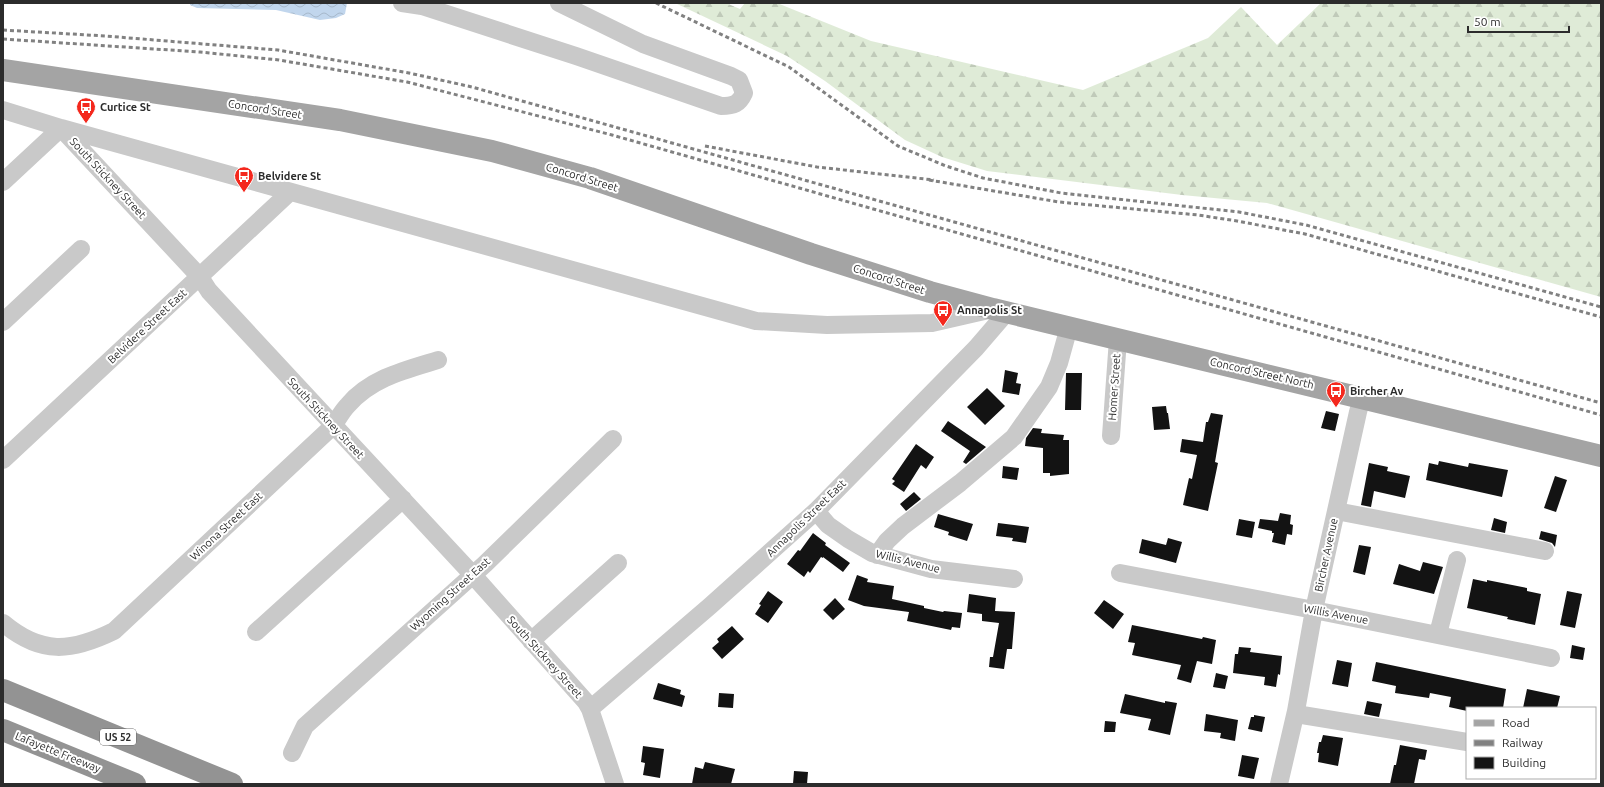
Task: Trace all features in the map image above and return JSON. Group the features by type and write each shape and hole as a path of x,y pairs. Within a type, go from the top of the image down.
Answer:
{"highway":[{"name":"US 52","path":"3,690 232,784"},
{"name":"Lafayette Freeway","path":"3,730 135,784"}],"main road":[{"name":"Concord Street","path":"3,70 340,120 492,151 590,178 811,254 930,292 1000,311"},
{"name":"Concord Street North","path":"1000,311 1118,338 1601,456"}],"street":[{"path":"402,3 422,6 576,56 722,106 734,106 740,101 744,93 739,80 643,44 559,3"},
{"path":"3,110 61,128 756,321 827,325 932,323 1000,311"},
{"path":"3,182 61,128"},
{"name":"South Stickney Street","path":"61,128 200,277 209,291 333,426 472,574 590,708"},
{"name":"Belvidere Street East","path":"3,460 290,192"},
{"path":"3,322 81,249"},
{"name":"Annapolis Street East","path":"590,708 710,606 816,510 976,348 1000,311"},
{"path":"877,554 887,540 903,526 960,483 1014,437 1050,387 1059,363 1069,327"},
{"name":"Homer Street","path":"1111,436 1118,338"},
{"name":"Winona Street East","path":"3,623 30,642 47,646 72,646 94,640 114,631 333,426 348,405 369,385 398,372 438,360"},
{"name":"Bircher Avenue","path":"1279,784 1296,714 1314,610 1362,397"},
{"name":"Wyoming Street East","path":"292,753 304,726 472,574 613,439"},
{"path":"256,632 403,499"},
{"name":"Willis Avenue","path":"816,510 828,525 861,547 877,554 931,569 1014,579"},
{"path":"1336,511 1545,551"},
{"path":"1438,634 1458,560"},
{"path":"531,641 618,563"},
{"name":"Willis Avenue","path":"1120,573 1438,634 1551,658"},
{"path":"590,708 614,784"},
{"path":"1296,714 1466,742"}],"green space":[{"path":"675,3 726,3 740,9 745,3 777,3 871,41 1083,90 1208,38 1241,7 1277,45 1321,3 1601,3 1601,297 1267,203 1182,195 987,171 942,157 905,140 825,81 787,56"}],"water":[{"path":"190,3 347,3 345,14 336,18 320,20 276,10 197,8 190,5"}],"building":[{"path":"1005,370 1018,373 1016,383 1021,384 1019,395 1002,392"},
{"path":"1066,373 1082,373 1081,410 1065,410"},
{"path":"987,388 1005,406 985,425 967,407"},
{"path":"1166,406 1170,429 1154,430 1152,407"},
{"path":"1326,411 1339,414 1335,431 1321,428"},
{"path":"1211,413 1223,415 1215,462 1218,463 1208,511 1183,505 1189,478 1192,479 1197,455 1180,452 1182,439 1203,442 1206,422 1208,422"},
{"path":"948,421 986,447 966,464 963,462 970,451 941,431"},
{"path":"1033,428 1042,429 1041,433 1064,435 1063,440 1069,440 1069,474 1050,476 1050,473 1043,473 1043,448 1025,446 1026,438"},
{"path":"916,444 934,457 926,469 921,465 904,492 892,484 895,481 892,479"},
{"path":"1439,461 1468,467 1469,463 1508,470 1502,497 1426,480 1429,463 1438,465"},
{"path":"1369,463 1388,467 1387,471 1410,476 1405,498 1374,491 1371,507 1361,505"},
{"path":"1003,466 1019,468 1017,480 1002,478"},
{"path":"1555,476 1567,480 1556,512 1544,508"},
{"path":"914,492 921,499 906,511 900,504"},
{"path":"1280,513 1291,515 1290,524 1293,525 1292,535 1287,534 1285,545 1272,542 1274,533 1272,533 1272,531 1258,528 1260,519 1278,521"},
{"path":"938,514 973,524 967,541 948,535 949,532 934,527"},
{"path":"1494,518 1507,522 1505,533 1491,530"},
{"path":"1239,519 1255,522 1252,538 1236,535"},
{"path":"998,523 1029,527 1026,543 1012,541 1013,538 996,536"},
{"path":"1541,531 1557,535 1555,547 1552,543 1539,539"},
{"path":"813,533 826,543 825,545 850,563 843,572 823,557 821,557 810,573 808,571 804,577 787,564 798,550 800,551"},
{"path":"1168,538 1182,542 1176,563 1139,553 1142,539 1166,545"},
{"path":"1359,545 1371,547 1365,575 1353,572"},
{"path":"1423,562 1443,567 1434,594 1393,584 1399,564 1420,571"},
{"path":"857,575 868,579 867,582 894,586 892,599 943,612 962,613 960,628 952,627 951,630 907,621 909,612 864,606 848,600"},
{"path":"1473,579 1487,582 1487,580 1527,588 1527,591 1541,594 1535,625 1507,619 1508,617 1467,608"},
{"path":"768,591 783,602 768,623 755,614 761,605 759,604"},
{"path":"1567,591 1582,594 1575,628 1560,625"},
{"path":"969,594 996,598 995,611 1015,612 1012,649 1007,649 1004,669 989,667 990,657 993,657 999,623 982,621 982,614 967,612"},
{"path":"835,598 845,609 833,620 823,610"},
{"path":"1104,600 1124,614 1113,629 1094,613"},
{"path":"1132,625 1202,639 1203,637 1216,640 1212,664 1197,661 1191,683 1177,679 1181,665 1132,655 1135,643 1128,642"},
{"path":"732,626 744,639 722,659 712,648 719,642 717,639"},
{"path":"1572,645 1585,648 1583,660 1570,658"},
{"path":"1239,647 1251,648 1250,652 1282,656 1280,675 1278,674 1276,687 1264,685 1265,677 1233,673 1235,654 1238,654"},
{"path":"1337,660 1352,663 1348,687 1332,684"},
{"path":"1376,662 1506,689 1503,707 1466,707 1466,711 1449,707 1451,697 1430,693 1429,698 1395,693 1396,686 1372,681"},
{"path":"1216,673 1228,676 1225,689 1213,687"},
{"path":"658,683 681,690 680,694 685,696 682,707 653,699"},
{"path":"1527,689 1560,696 1557,707 1523,707"},
{"path":"719,693 734,694 733,708 718,707"},
{"path":"1125,694 1165,703 1165,701 1177,703 1170,735 1148,730 1151,719 1120,713"},
{"path":"1367,701 1382,704 1379,717 1364,714"},
{"path":"1206,714 1238,720 1235,741 1220,738 1221,733 1204,731"},
{"path":"1254,715 1265,717 1262,732 1248,729 1251,717 1254,717"},
{"path":"1105,721 1116,722 1115,732 1104,732"},
{"path":"1323,735 1343,738 1338,766 1318,762 1319,753 1317,753 1319,742 1321,742"},
{"path":"1400,745 1427,750 1425,760 1419,759 1414,784 1390,784"},
{"path":"643,746 664,749 660,778 643,775 645,763 641,762"},
{"path":"1242,755 1259,758 1254,779 1238,776"},
{"path":"705,762 735,769 731,784 692,784 695,767 703,769"},
{"path":"794,771 808,772 807,784 793,784"}],"railway":[{"path":"656,3 789,67 898,146 946,166 983,178 1061,193 1239,212 1306,225 1601,307"},
{"path":"3,30 105,36 278,50 409,73 472,87 1601,403"},
{"path":"3,39 200,52 279,60 407,82 612,135 1601,415"},
{"path":"705,146 817,167 934,180"},
{"path":"929,180 1059,202 1198,215 1305,234 1601,317"}],"place":[{"name":"Curtice St","path":"86,124"},
{"name":"Belvidere St","path":"244,193"},
{"name":"Annapolis St","path":"943,327"},
{"name":"Bircher Av","path":"1336,408"}]}
